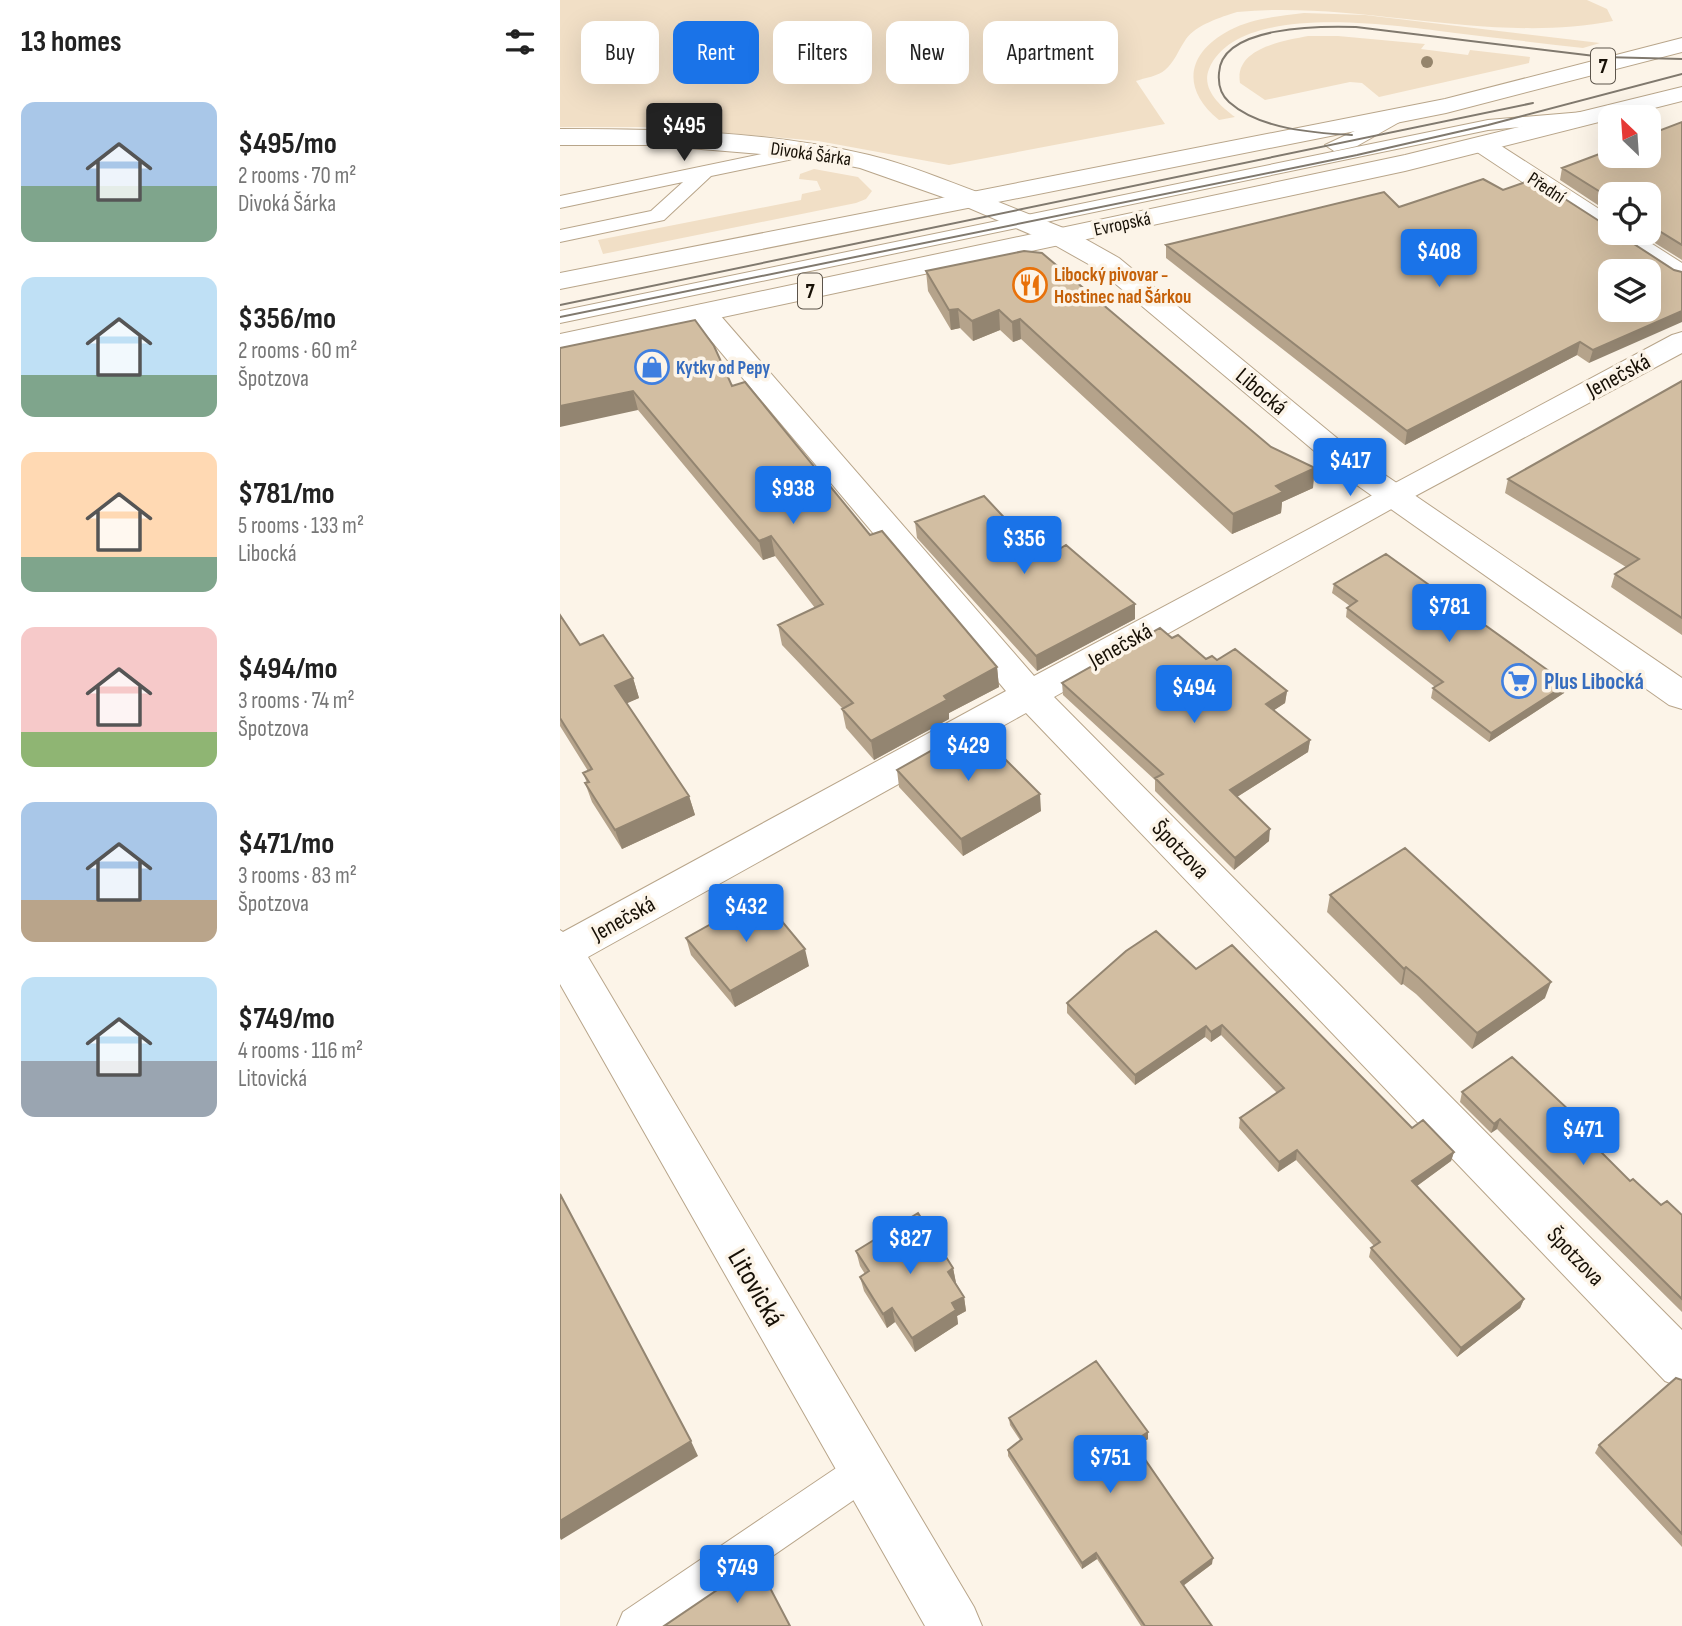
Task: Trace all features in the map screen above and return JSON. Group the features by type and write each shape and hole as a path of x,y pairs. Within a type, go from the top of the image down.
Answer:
{"street":[{"name":"7","path":"560,281 1397,116 1524,87 1682,45"},
{"name":"Evropská","path":"1641,105 1682,94"},
{"name":"Evropská","path":"560,343 1483,145 1598,116"},
{"name":"Divoká Šárka","path":"560,137 653,137 810,150 867,162 971,199"},
{"name":"Přední","path":"1483,145 1598,220"},
{"name":"Libocká","path":"971,199 1061,237 1109,264 1355,469 1682,696"},
{"path":"1636,245 1682,275"},
{"name":"Špotzova","path":"703,313 1030,695 1682,1364"},
{"name":"Jenečská","path":"561,951 1394,495 1682,341"},
{"name":"Litovická","path":"561,951 955,1626"}],"lane":[{"path":"560,317 1350,142 1397,116"},
{"path":"560,305 1488,125 1598,116"},
{"path":"560,202 810,150"},
{"path":"560,236 657,216 704,173"},
{"path":"637,1626 864,1471"}],"shaded area":[{"path":"560,0 1587,0 1607,9 1613,21 1566,27 1519,28 1331,12 1237,12 1209,22 1190,34 1165,70 1136,81 1165,124 949,165 818,141 658,127 560,127"},
{"path":"1304,13 1365,15 1600,43 1583,48 1359,23 1284,25 1251,33 1225,47 1209,69 1208,83 1213,96 1235,117 1219,120 1198,96 1194,84 1197,60 1204,49 1215,39 1247,23"},
{"path":"1308,36 1425,44 1421,49 1468,55 1470,50 1530,57 1529,63 1379,97 1362,83 1350,82 1265,100 1240,83 1240,71 1252,54 1274,44"},
{"path":"814,169 858,177 872,191 866,199 856,203 603,254 598,240 801,200 802,194 821,190 817,181 799,179 800,174"}],"building":[{"path":"1682,122 1682,245 1661,232 1661,182 1598,182 1598,190 1562,168 1598,154 1598,168 1661,168 1661,130"},
{"path":"1483,179 1503,190 1534,179 1598,220 1598,245 1635,245 1657,259 1598,259 1598,322 1657,322 1593,350 1580,342 1407,431 1166,245 1384,192 1399,207"},
{"path":"1024,251 1042,253 1271,447 1315,468 1276,486 1283,492 1233,514 1020,319 1012,322 999,310 972,321 958,309 949,310 926,271"},
{"path":"1661,262 1682,272 1682,311 1661,320"},
{"path":"695,320 714,346 732,386 745,382 870,535 882,531 997,667 944,696 947,700 871,741 842,709 853,703 778,625 823,604 771,536 759,541 633,391 560,406 560,348"},
{"path":"1682,381 1682,618 1615,574 1639,559 1508,479"},
{"path":"984,496 1043,559 1066,545 1135,604 1036,656 915,522"},
{"path":"1386,554 1567,684 1491,733 1433,688 1443,682 1347,608 1357,601 1334,584"},
{"path":"560,615 580,645 603,635 633,678 615,686 689,796 615,830 585,783 589,782 583,773 592,769 560,718"},
{"path":"1160,628 1172,638 1178,635 1206,659 1212,656 1217,660 1235,649 1287,691 1266,704 1310,740 1230,790 1270,829 1235,858 1155,778 1163,774 1062,683"},
{"path":"973,727 1040,794 961,839 897,770"},
{"path":"1405,848 1551,982 1477,1033 1419,978 1406,967 1404,969 1330,895"},
{"path":"761,896 805,949 730,991 686,938"},
{"path":"1156,931 1196,969 1232,945 1412,1128 1423,1120 1454,1152 1412,1181 1524,1299 1461,1348 1371,1248 1380,1242 1297,1150 1279,1162 1240,1118 1284,1088 1222,1025 1211,1032 1206,1026 1135,1075 1067,1003 1126,951"},
{"path":"1512,1057 1570,1111 1564,1115 1630,1181 1633,1179 1661,1205 1667,1201 1682,1215 1682,1299 1500,1119 1494,1124 1462,1092"},
{"path":"560,1194 691,1441 560,1521"},
{"path":"918,1213 953,1268 948,1272 964,1297 952,1303 956,1310 912,1338 892,1308 883,1314 860,1277 869,1271 856,1251"},
{"path":"1096,1361 1148,1432 1133,1442 1213,1558 1181,1582 1212,1626 1145,1626 1096,1553 1082,1563 1008,1450 1022,1439 1009,1418"},
{"path":"1676,1378 1682,1380 1682,1534 1599,1445"},
{"path":"757,1563 790,1626 664,1626"}],"tram line":[{"path":"1352,135 1287,128 1241,111 1226,99 1220,89 1219,73 1224,57 1237,45 1276,32 1299,28 1356,27 1603,57 1682,59"},
{"path":"560,317 1357,155 1488,125 1682,74"},
{"path":"560,305 1533,103"}],"place":[{"name":"Libocký pivovar - Hostinec nad Šárkou","path":"1030,285"},
{"name":"Kytky od Pepy","path":"652,367"},
{"name":"Plus Libocká","path":"1519,681"}]}
